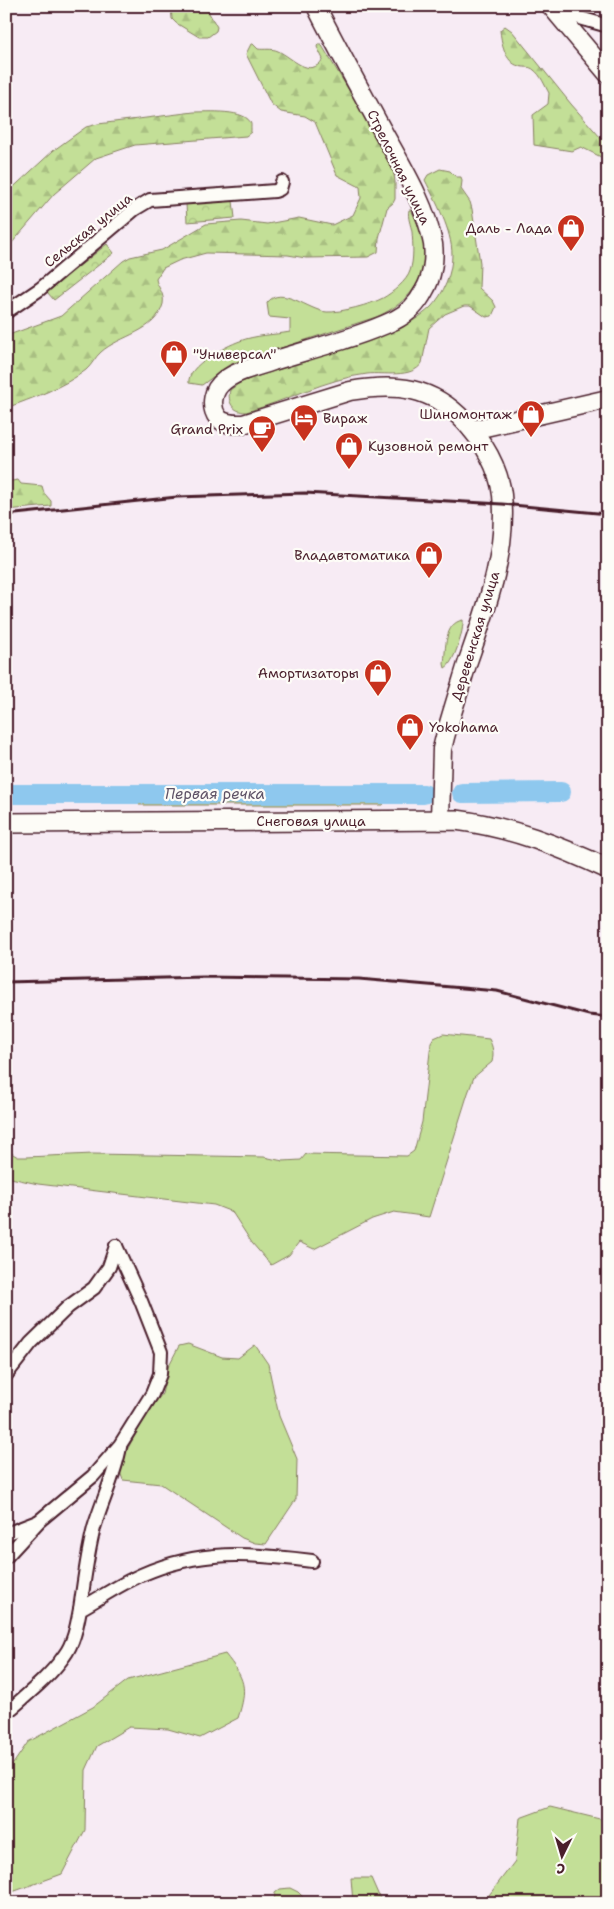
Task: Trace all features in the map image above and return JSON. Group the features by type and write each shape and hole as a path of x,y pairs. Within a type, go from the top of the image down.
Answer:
{"main road":[{"name":"Стрелочная улица","path":"316,6 396,155 422,208 433,245 434,257 430,278 418,301 397,319 378,327 236,373 216,388 213,402 215,412 219,419 224,422 243,424 350,391 368,388 401,387 420,391 442,402 460,416 472,430"},
{"path":"553,9 608,74"},
{"path":"472,430 608,399"},
{"name":"Деревенская улица","path":"440,818 442,750 452,712 486,611 502,534 502,496 500,484 493,464 472,430"},
{"name":"Снеговая улица","path":"6,823 440,818 475,822 542,840 608,869"}],"street":[{"path":"553,9 608,26"},
{"name":"Сельская улица","path":"6,312 40,288 135,209 150,200 275,192 280,189 282,182"},
{"path":"6,1375 31,1343 68,1307 94,1288 109,1267 116,1246 141,1301 161,1352 160,1374 152,1394 120,1444 93,1476 39,1521 6,1557"},
{"path":"6,1710 12,1708 65,1656 74,1635 94,1528 118,1459 120,1444"},
{"path":"6,1534 39,1521"},
{"path":"80,1609 139,1575 184,1560 200,1557 257,1554 312,1561"}],"green space":[{"path":"171,6 205,6 217,27 216,31 208,37 199,37 172,19"},
{"path":"505,26 512,31 608,146 608,163 603,158 581,147 572,151 534,145 533,115 548,104 549,93 536,72 531,68 521,67 510,61 503,45 500,30"},
{"path":"251,44 258,49 276,50 301,65 312,67 318,65 323,59 317,47 318,44 321,44 373,130 393,169 395,199 387,208 379,238 378,252 368,257 306,258 288,255 206,253 180,260 163,268 156,279 162,293 163,304 153,321 109,346 99,354 86,370 68,382 6,408 6,336 61,316 123,261 130,257 162,250 206,224 241,221 267,224 299,218 332,225 353,215 361,198 360,187 337,175 315,122 305,116 281,112 271,104 246,54"},
{"path":"194,112 226,112 242,116 248,119 251,124 251,132 246,136 135,145 96,158 54,194 6,250 6,194 54,150 86,127"},
{"path":"440,169 450,171 456,177 461,177 461,189 470,202 480,263 479,288 493,301 496,307 492,316 486,317 470,306 464,306 445,314 429,328 422,363 411,371 397,374 367,374 336,380 246,412 241,412 234,408 229,398 230,390 241,382 375,338 410,322 436,302 451,269 452,255 446,226 425,180 428,175"},
{"path":"233,201 235,218 187,222 186,204"},
{"path":"409,210 411,210 419,227 424,259 422,273 406,298 376,317 229,365 202,385 189,383 194,370 200,364 226,347 252,337 290,332 290,319 269,317 267,303 273,298 287,297 320,311 332,312 371,303 395,290 408,275 412,262 413,242"},
{"path":"107,244 114,253 54,300 47,292"},
{"path":"18,480 21,484 42,486 44,493 51,501 51,506 6,510 6,482"},
{"path":"463,620 458,646 452,660 445,668 446,644 449,631 457,622"},
{"path":"383,800 385,802 383,805 138,804 139,801"},
{"path":"443,1034 489,1039 493,1056 492,1062 474,1077 429,1217 394,1212 372,1219 314,1249 299,1242 289,1255 271,1265 252,1243 232,1212 214,1205 38,1184 6,1177 6,1150 18,1157 93,1154 264,1157 283,1161 301,1160 306,1154 407,1156 414,1151 422,1122 431,1043 434,1038"},
{"path":"188,1344 222,1357 238,1358 255,1345 268,1364 279,1416 297,1459 296,1499 266,1544 255,1543 242,1538 161,1484 123,1480 120,1472 127,1450 147,1413 162,1394 168,1367 179,1346"},
{"path":"225,1654 237,1670 243,1684 243,1698 238,1718 200,1738 168,1729 129,1727 97,1746 86,1770 85,1830 62,1874 6,1893 6,1765 13,1764 28,1742 93,1707 128,1680"},
{"path":"550,1807 608,1821 608,1903 483,1903 515,1861 520,1818"},
{"path":"351,1878 371,1878 382,1903 353,1903"},
{"path":"290,1888 298,1892 309,1903 274,1903 275,1893 280,1889"}],"waterway":[{"name":"Первая речка","path":"462,793 561,792"},
{"name":"Первая речка","path":"6,794 424,794"}],"railway":[{"path":"6,515 177,497 305,493 502,504 608,514"},
{"path":"6,982 204,977 359,979 497,991 589,1015 608,1017"}],"place":[{"name":"Даль - Лада","path":"571,252"},
{"name":"\"Универсал\"","path":"174,378"},
{"name":"Шиномонтаж","path":"531,438"},
{"name":"Вираж","path":"304,442"},
{"name":"Grand Prix","path":"262,453"},
{"name":"Кузовной ремонт","path":"349,470"},
{"name":"Владавтоматика","path":"429,579"},
{"name":"Амортизаторы","path":"378,697"},
{"name":"Yokohama","path":"410,751"}]}
